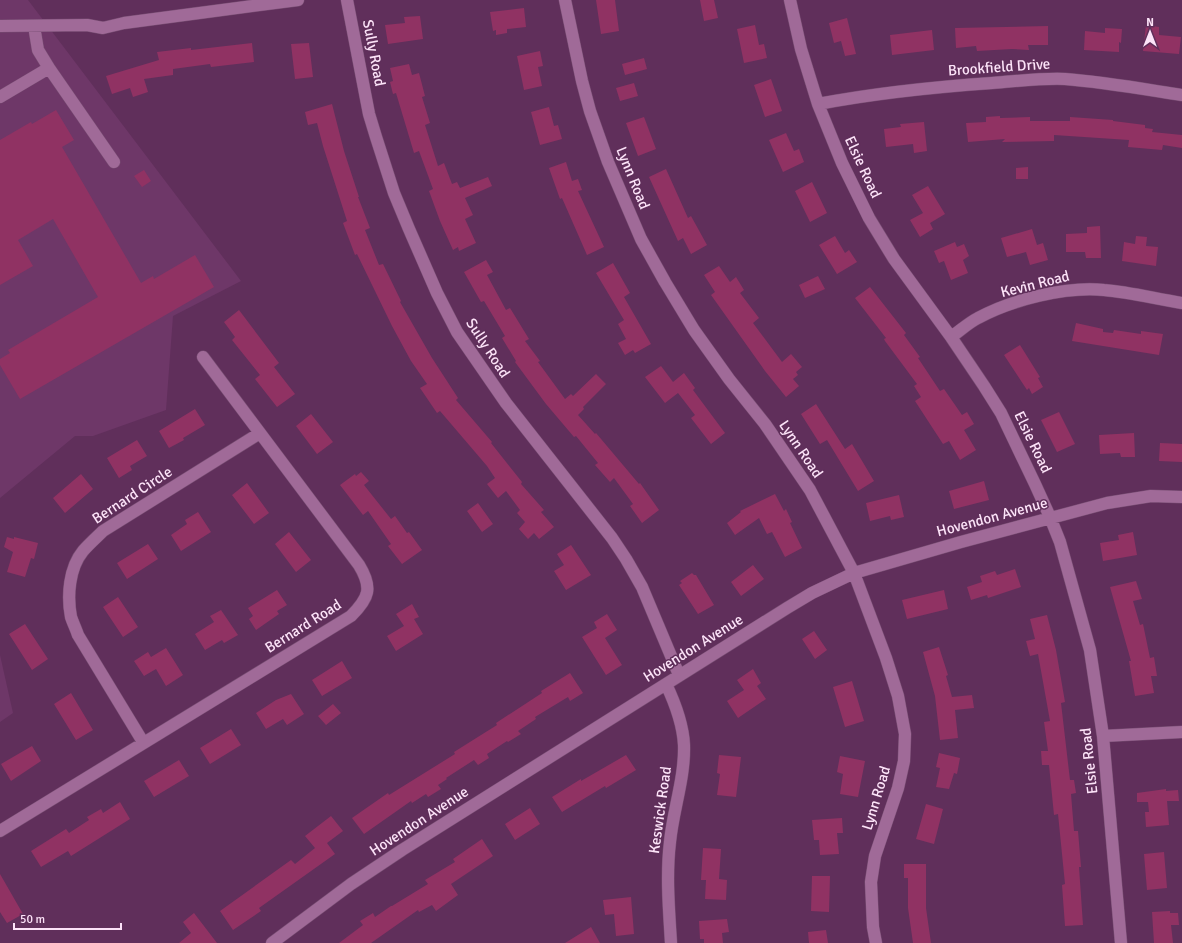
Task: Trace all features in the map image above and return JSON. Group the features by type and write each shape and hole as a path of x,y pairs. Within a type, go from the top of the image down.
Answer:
{"street":[{"path":"0,26 70,24 103,28 124,23 298,0"},
{"name":"Sully Road","path":"347,0 369,114 376,137 394,193 437,293 457,332 506,403 612,538 626,559 642,587 679,675"},
{"name":"Lynn Road","path":"566,0 582,81 590,111 608,162 641,239 694,330 729,379 765,424 810,490 854,573 898,696 905,734 904,761 898,788 875,856 871,882 873,927 876,943"},
{"name":"Elsie Road","path":"790,0 801,49 818,104 842,163 869,218 894,259 951,337 1001,413 1050,517 1060,542 1090,650 1103,736 1121,943"},
{"path":"34,26 38,50 114,162"},
{"path":"0,97 49,68"},
{"name":"Brookfield Drive","path":"818,104 854,97 913,89 1064,79 1182,95"},
{"name":"Kevin Road","path":"951,337 978,318 1003,307 1030,298 1056,293 1082,290 1104,290 1182,304"},
{"name":"Bernard Road","path":"0,831 143,742 351,616 362,604 368,591 366,577 359,565 202,357"},
{"name":"Bernard Circle","path":"143,742 78,635 72,618 69,599 75,565 83,551 103,531 260,433"},
{"name":"Hovendon Avenue","path":"272,943 351,884 402,850 812,593 854,573 916,554 1050,517 1129,499 1151,496 1182,497"},
{"name":"Keswick Road","path":"666,684 674,702 680,722 684,744 683,764 670,842 668,899 671,943"},
{"path":"1103,736 1182,732"}],"shaded area":[{"path":"0,0 28,0 241,281 173,316 166,410 93,436 75,436 0,498"},
{"path":"0,655 13,713 0,722"}],"building":[{"path":"596,0 615,0 619,31 601,34"},
{"path":"700,0 714,0 718,18 704,21"},
{"path":"524,8 526,27 507,29 507,33 496,35 496,30 493,31 490,12"},
{"path":"420,16 423,39 388,44 385,25 405,23 404,17"},
{"path":"847,18 856,54 845,56 841,41 834,43 829,23"},
{"path":"755,25 759,45 764,44 767,58 744,63 737,29"},
{"path":"1146,25 1159,27 1159,35 1181,37 1179,54 1143,51"},
{"path":"1048,26 1048,45 1028,45 1029,50 1012,49 977,51 976,46 956,48 955,28"},
{"path":"1105,28 1122,29 1121,43 1119,42 1119,52 1084,50 1085,31 1105,33"},
{"path":"932,30 934,50 892,55 890,35"},
{"path":"252,43 254,62 211,67 210,64 173,69 173,75 144,79 148,92 133,97 130,88 112,94 106,76 159,60 157,52 191,48 191,50"},
{"path":"309,43 313,77 295,79 291,44"},
{"path":"540,51 543,66 538,67 542,86 524,90 517,56"},
{"path":"644,58 647,69 625,75 622,64"},
{"path":"409,64 412,75 419,73 425,96 422,97 430,123 425,125 438,166 444,163 452,184 457,182 460,188 488,177 492,186 465,198 473,215 465,219 476,243 459,251 458,247 453,250 440,221 429,191 433,189 419,151 414,153 396,93 393,94 390,82 393,81 390,68"},
{"path":"771,79 782,111 765,117 754,85"},
{"path":"634,83 638,96 620,101 616,88"},
{"path":"332,104 358,197 370,228 365,230 379,265 383,264 401,301 400,302 432,358 458,398 456,400 492,442 491,443 522,482 521,484 544,510 541,512 554,527 539,539 534,533 528,539 519,529 525,522 517,513 520,510 506,491 498,498 487,484 495,478 487,466 440,411 437,413 420,388 427,384 411,361 357,254 355,255 343,223 347,221 317,123 308,125 305,112"},
{"path":"549,107 554,126 558,125 562,139 540,145 531,112"},
{"path":"56,110 74,140 62,147 141,283 153,276 154,279 195,255 214,287 20,399 0,365 0,359 10,353 8,350 98,297 53,219 18,240 33,266 0,285 0,140 31,122 32,124"},
{"path":"1000,116 1000,118 1030,117 1030,121 1070,121 1070,117 1113,120 1145,125 1145,128 1153,129 1152,132 1182,135 1182,148 1163,145 1162,150 1128,147 1129,140 1054,135 1054,141 1002,142 1005,139 968,142 966,123 986,122 986,117"},
{"path":"644,117 656,149 638,156 626,123"},
{"path":"924,122 927,151 914,153 913,144 886,147 884,129 901,127 900,124"},
{"path":"786,133 794,151 799,149 804,162 783,172 769,140"},
{"path":"566,162 572,181 578,179 582,190 578,191 604,247 587,255 562,198 560,199 549,168"},
{"path":"1028,167 1028,179 1016,179 1016,168"},
{"path":"666,169 688,218 691,216 707,245 691,254 683,238 678,241 649,177"},
{"path":"144,170 151,181 142,187 134,176"},
{"path":"812,182 827,213 810,222 795,191"},
{"path":"928,186 945,214 930,223 933,229 920,237 910,220 923,213 912,195"},
{"path":"1100,226 1101,258 1086,258 1085,252 1066,252 1066,234 1087,233 1087,227"},
{"path":"1032,229 1037,245 1043,243 1048,260 1030,265 1026,252 1007,257 1001,238"},
{"path":"835,236 845,253 849,250 857,262 837,274 819,245"},
{"path":"1136,236 1147,237 1146,246 1158,247 1156,266 1122,261 1124,242 1135,244"},
{"path":"955,242 957,247 964,244 969,256 963,260 968,273 951,280 944,261 939,263 934,251"},
{"path":"486,260 493,272 487,275 506,310 510,308 529,339 525,341 540,361 538,362 565,399 571,394 573,396 596,374 606,384 583,407 584,409 578,415 595,434 596,433 639,484 640,483 659,510 642,523 630,506 633,504 614,478 610,482 595,465 598,463 576,436 574,437 546,404 515,362 516,361 502,338 505,336 484,301 481,302 464,272"},
{"path":"613,263 630,293 624,297 651,344 635,353 633,350 625,355 618,343 626,339 618,324 624,320 596,273"},
{"path":"719,266 730,282 736,277 744,290 740,293 759,318 753,323 782,362 791,354 802,367 796,372 798,375 793,379 799,386 786,397 765,371 711,295 715,292 704,275"},
{"path":"818,276 825,289 805,298 799,285"},
{"path":"870,287 906,333 904,335 920,357 918,358 940,391 944,389 962,415 967,412 974,424 964,430 976,450 960,460 949,441 943,444 915,401 921,397 914,386 917,384 885,341 884,339 886,338 855,298"},
{"path":"239,310 279,363 274,367 295,394 277,407 255,379 260,375 232,340 235,337 224,322"},
{"path":"1076,323 1103,329 1103,332 1113,333 1114,330 1141,334 1141,331 1163,334 1159,355 1072,341"},
{"path":"1020,345 1040,377 1038,378 1043,387 1032,394 1029,388 1027,390 1004,355"},
{"path":"661,366 673,382 684,373 695,388 693,390 725,433 711,444 691,418 695,415 678,393 665,403 645,377"},
{"path":"816,404 845,449 852,444 874,481 858,491 827,440 820,444 801,414"},
{"path":"195,409 205,425 183,438 184,440 169,448 159,431"},
{"path":"1059,412 1075,444 1057,452 1041,420"},
{"path":"311,414 333,442 317,454 296,426"},
{"path":"1134,433 1135,457 1121,457 1120,453 1100,454 1099,435"},
{"path":"137,440 147,456 130,466 132,470 119,478 107,458"},
{"path":"1160,443 1182,444 1182,462 1159,461"},
{"path":"361,472 369,481 364,485 391,519 395,516 422,550 402,564 388,546 391,544 368,511 363,515 340,485 355,474 356,476"},
{"path":"81,474 93,489 65,513 53,498"},
{"path":"984,481 989,500 954,509 949,491"},
{"path":"247,483 269,513 254,524 232,495"},
{"path":"775,494 784,511 786,509 792,522 790,523 802,548 785,557 772,532 767,534 759,518 735,535 727,523 741,512 740,511"},
{"path":"899,495 904,517 891,520 890,516 870,521 866,503"},
{"path":"478,503 493,524 482,532 467,511"},
{"path":"198,512 211,532 181,551 171,535 187,524 185,520"},
{"path":"289,532 311,560 296,572 275,544"},
{"path":"1133,532 1137,555 1103,561 1100,543 1119,540 1118,535"},
{"path":"7,537 14,539 14,537 38,543 34,559 31,558 25,577 7,572 13,552 4,547"},
{"path":"148,544 158,559 127,579 117,563"},
{"path":"571,545 591,575 566,590 554,571 564,565 557,554"},
{"path":"753,565 764,579 741,596 731,582"},
{"path":"1015,569 1021,587 988,598 987,595 971,600 967,587 982,582 980,576 995,571 997,575"},
{"path":"692,573 696,575 714,605 698,614 679,585 682,583 680,581"},
{"path":"1136,581 1142,599 1133,601 1140,625 1143,624 1150,658 1154,657 1157,676 1151,676 1154,693 1135,696 1129,661 1131,661 1110,587"},
{"path":"277,590 287,605 277,611 279,614 256,630 249,619 253,616 248,608"},
{"path":"944,590 948,609 907,619 902,600"},
{"path":"118,597 138,627 123,637 103,607"},
{"path":"412,604 419,617 414,619 423,634 396,651 387,636 404,626 396,614"},
{"path":"221,610 238,635 224,643 222,640 205,650 195,634 214,622 210,616"},
{"path":"607,614 617,630 605,638 622,665 606,675 582,637 597,628 594,622"},
{"path":"1047,615 1056,650 1065,702 1061,703 1070,780 1074,780 1076,793 1071,794 1074,831 1078,831 1083,925 1065,926 1062,885 1065,884 1058,814 1054,815 1049,765 1042,765 1041,751 1048,751 1044,722 1050,721 1038,654 1030,656 1026,641 1035,639 1030,619"},
{"path":"25,624 48,659 32,670 9,634"},
{"path":"814,631 827,650 815,659 802,639"},
{"path":"939,647 948,675 946,676 952,697 972,695 974,708 955,710 958,738 940,740 935,696 923,652"},
{"path":"166,648 183,675 166,686 156,669 144,676 134,661 148,652 151,657"},
{"path":"342,661 352,678 322,696 312,680"},
{"path":"753,669 761,683 757,686 766,699 738,718 727,701 744,690 737,680"},
{"path":"570,673 583,693 570,701 568,697 535,717 536,719 518,731 521,734 487,754 489,758 478,765 474,760 438,785 441,789 428,797 426,794 412,803 411,801 364,834 352,818 388,793 389,795 455,754 454,752 497,725 496,723 542,693 541,691"},
{"path":"852,681 864,721 845,727 833,687"},
{"path":"71,693 93,730 76,740 54,704"},
{"path":"291,694 304,714 287,725 283,719 266,729 256,713 276,700"},
{"path":"333,704 341,713 326,725 318,716"},
{"path":"231,729 241,745 210,764 200,748"},
{"path":"32,746 41,761 11,781 1,764"},
{"path":"939,753 960,758 957,774 954,773 949,789 936,787 940,768 936,767"},
{"path":"626,755 636,770 606,788 605,786 562,812 552,797 581,779 581,781"},
{"path":"719,755 741,757 736,797 717,795 720,774 717,773"},
{"path":"840,756 865,761 858,797 840,794 843,774 837,772"},
{"path":"179,760 189,776 154,797 144,781"},
{"path":"1166,789 1166,791 1178,790 1179,801 1167,801 1169,825 1146,827 1145,812 1149,812 1148,802 1137,802 1137,793"},
{"path":"120,802 130,819 71,856 68,851 41,867 31,851 66,829 69,833 89,820 87,817 101,809 103,813"},
{"path":"926,804 943,809 934,844 916,839"},
{"path":"530,808 540,824 515,840 505,824"},
{"path":"331,816 343,831 327,843 335,854 259,908 261,911 233,930 220,911 291,860 295,864 315,848 305,836"},
{"path":"842,818 843,833 837,833 839,854 820,855 819,840 814,840 812,820"},
{"path":"482,839 493,856 451,884 458,895 436,911 432,905 419,912 418,910 371,943 339,943 363,925 360,921 373,913 375,917 428,884 425,880 455,862 453,859"},
{"path":"703,848 721,849 719,879 727,880 726,900 705,899 706,880 701,880"},
{"path":"1164,852 1167,888 1147,890 1144,854"},
{"path":"904,864 926,864 926,908 931,943 913,943 908,908 908,878 904,878"},
{"path":"0,874 23,914 7,923 0,912"},
{"path":"812,876 830,876 829,912 811,911"},
{"path":"631,897 634,934 616,936 614,914 605,915 603,900"},
{"path":"1170,911 1170,913 1178,913 1179,925 1171,925 1173,943 1154,943 1152,912"},
{"path":"194,913 217,943 179,943 191,933 183,922"},
{"path":"727,919 729,932 722,933 723,943 704,943 704,939 700,939 699,921"},
{"path":"591,927 600,943 565,943"},
{"path":"826,930 828,943 809,943 808,932"}]}
